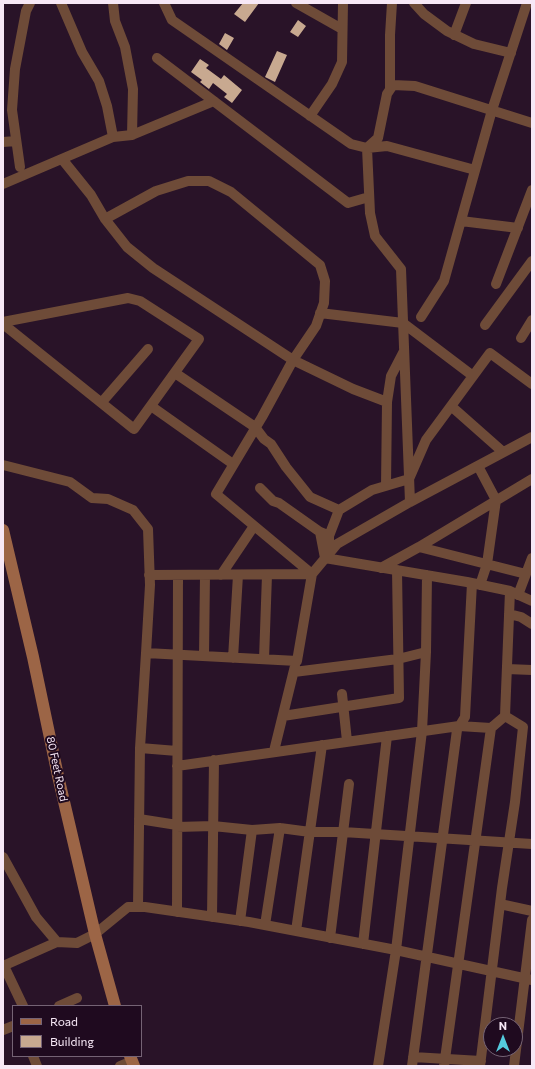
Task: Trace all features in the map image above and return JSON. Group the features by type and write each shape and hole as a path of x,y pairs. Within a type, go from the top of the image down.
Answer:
{"main road":[{"name":"80 Feet Road","path":"3,530 95,934 115,1005"}],"street":[{"path":"20,167 12,110 15,69 26,11 30,3"},
{"path":"61,3 82,52 99,80 107,106 113,137"},
{"path":"113,3 115,21 125,47 133,90 132,135"},
{"path":"164,3 172,20 351,144 367,148 387,146 475,170"},
{"path":"296,3 342,29"},
{"path":"310,116 332,84 342,62 343,3"},
{"path":"390,90 390,34 392,3"},
{"path":"414,3 424,14 454,35 474,44 511,53"},
{"path":"454,35 466,3"},
{"path":"421,317 444,281 492,110 527,3"},
{"path":"156,58 348,202 369,197"},
{"path":"367,148 378,138 387,94 394,85 415,86 532,123"},
{"path":"3,184 113,137 132,135 214,101"},
{"path":"3,142 16,141"},
{"path":"367,148 370,213 375,236 401,269 410,502"},
{"path":"62,159 91,195 105,219 128,247 153,268 293,360 353,389 386,402"},
{"path":"105,219 156,191 188,181 209,181 231,192 320,265 325,281 324,303 316,326 293,360 216,494 312,574"},
{"path":"496,284 532,190"},
{"path":"461,221 518,228"},
{"path":"485,325 532,261"},
{"path":"128,298 140,301 199,339 134,429 3,323 128,298"},
{"path":"320,314 403,323 473,376"},
{"path":"521,338 532,320"},
{"path":"102,402 148,349"},
{"path":"386,486 386,402 391,376 404,351"},
{"path":"327,556 324,534 339,510 372,490 409,479 426,440 490,353 532,384"},
{"path":"175,373 255,427 264,439 271,444 286,467 310,497 339,510"},
{"path":"151,406 233,464"},
{"path":"451,406 504,452"},
{"path":"274,751 297,661 312,574 337,544 410,502 532,437"},
{"path":"3,465 70,482 92,498 108,499 133,510 148,529 149,575 140,748 138,908"},
{"path":"478,466 496,500 487,564 476,584 465,717 457,730 412,1062 480,1063 493,971 500,904 527,729 505,716"},
{"path":"381,568 419,547 532,478"},
{"path":"260,488 273,500 324,534"},
{"path":"221,575 254,526"},
{"path":"419,547 526,574"},
{"path":"327,556 381,568 476,584 514,593 532,601"},
{"path":"445,1063 491,728 505,716 509,614 514,593 526,574 532,558"},
{"path":"283,716 399,698 396,570"},
{"path":"264,659 267,574"},
{"path":"149,575 312,574"},
{"path":"177,912 178,575"},
{"path":"204,656 205,575"},
{"path":"233,658 238,575"},
{"path":"378,1066 396,950 408,836 422,731 426,652 427,575"},
{"path":"509,614 522,617 532,624"},
{"path":"294,672 398,658 426,652"},
{"path":"146,653 297,661"},
{"path":"507,669 532,670"},
{"path":"342,694 348,741"},
{"path":"177,766 274,751 460,726 491,728"},
{"path":"363,944 387,736"},
{"path":"296,931 322,745"},
{"path":"140,748 177,751"},
{"path":"212,917 214,760"},
{"path":"330,938 349,784"},
{"path":"139,819 176,825 177,827 213,826 252,830 280,828 310,832 343,832 532,844"},
{"path":"266,925 280,828"},
{"path":"240,921 252,830"},
{"path":"3,857 7,874 36,917 57,942"},
{"path":"500,904 532,911"},
{"path":"22,1005 3,966 57,942 77,943 95,934 128,908 177,912 266,925 396,950 529,979"},
{"path":"514,1066 529,979 532,920"},
{"path":"61,1005 77,998"},
{"path":"120,1066 132,1061"}],"building":[{"path":"243,3 259,3 245,22 234,14"},
{"path":"298,20 306,26 298,37 290,32"},
{"path":"225,33 234,38 227,50 219,44"},
{"path":"277,51 287,55 275,82 265,77"},
{"path":"200,59 209,65 206,68 221,79 224,75 242,90 232,103 224,97 227,94 213,83 209,89 200,82 202,80 191,72"}]}
